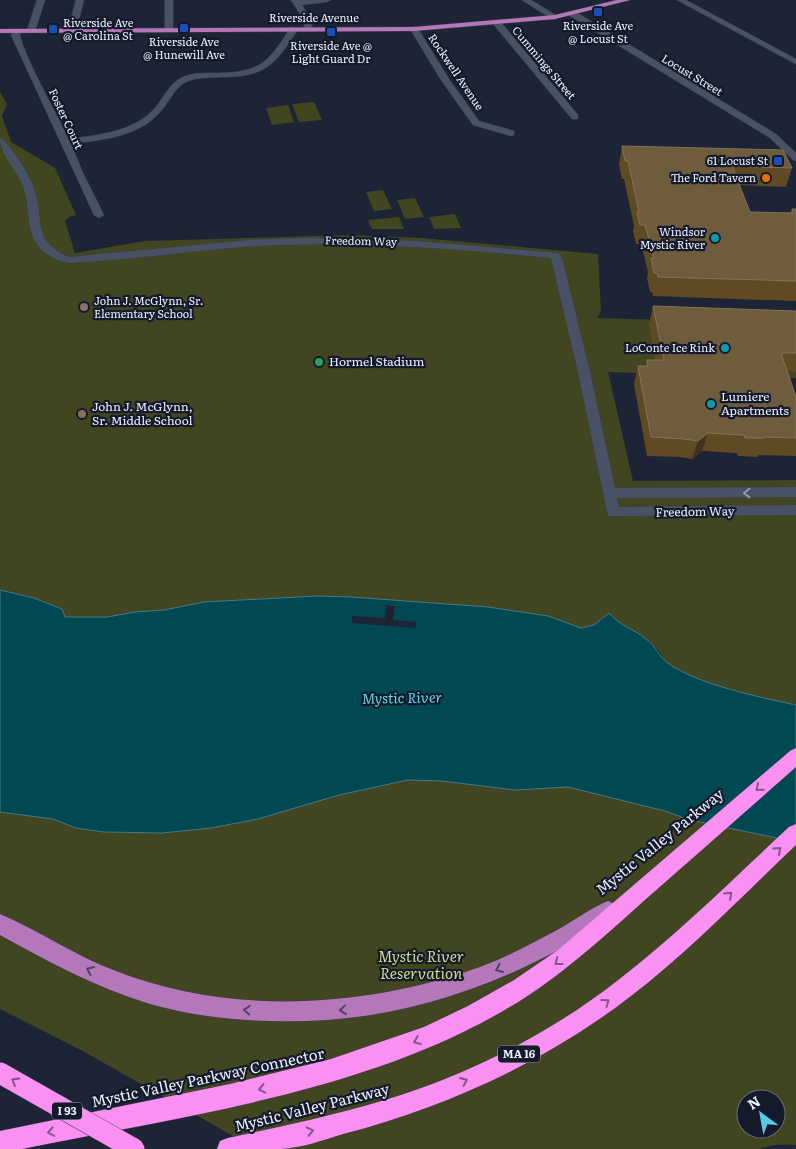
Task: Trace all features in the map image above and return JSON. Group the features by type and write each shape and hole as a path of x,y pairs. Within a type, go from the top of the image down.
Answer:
{"highway":[{"name":"Mystic Valley Parkway","path":"687,849 796,756"},
{"name":"Mystic Valley Parkway","path":"228,1149 340,1124 386,1111 430,1096 515,1057 583,1017 625,988 685,937 796,833"},
{"name":"Mystic Valley Parkway Connector","path":"0,1142 297,1081 342,1068 426,1037 506,997 541,975 593,934 687,849"},
{"name":"I 93","path":"0,1073 134,1149"}],"main road":[{"name":"Riverside Avenue","path":"0,31 414,29 555,17 626,0"},
{"name":"Mystic Valley Parkway","path":"0,924 113,980 176,1000 219,1007 277,1012 350,1009 432,994 492,973 523,959 574,932 613,907 687,849"}],"street":[{"path":"32,31 41,0"},
{"path":"72,31 80,0"},
{"path":"169,0 169,30"},
{"path":"307,29 309,22 296,2 327,0"},
{"path":"526,0 555,17"},
{"path":"681,0 796,62"},
{"name":"Locust Street","path":"573,14 773,136 796,158"},
{"name":"Cummings Street","path":"497,23 575,117"},
{"path":"66,142 114,134 136,126 150,118 182,80 203,75 226,75 246,72 265,66 276,55 294,29"},
{"name":"Rockwell Avenue","path":"414,29 445,80 476,123 511,133"},
{"name":"Foster Court","path":"16,31 15,35 21,51 66,142 99,215"},
{"name":"Freedom Way","path":"0,141 26,181 40,243 46,250 68,260 236,244 314,240 404,242 554,255 557,258 585,374 613,512 796,510"},
{"name":"Freedom Way","path":"609,493 796,492"}],"green space":[{"path":"0,92 7,104 2,116 11,142 55,168 76,215 69,217 65,221 75,253 145,241 349,235 421,238 598,254 601,311 597,318 796,324 796,378 608,372 633,481 796,480 796,705 731,690 682,672 667,662 653,645 621,624 609,613 594,625 581,628 548,616 488,607 318,596 204,602 164,610 135,612 107,617 65,617 61,608 34,598 0,590"},
{"path":"314,102 322,120 299,122 292,104"},
{"path":"288,105 294,122 272,125 266,108"},
{"path":"383,190 392,209 374,211 366,192"},
{"path":"415,198 424,217 405,219 397,200"},
{"path":"455,214 461,228 434,229 429,217"},
{"path":"399,217 404,229 372,229 368,220"},
{"name":"Mystic River Reservation","path":"408,780 442,781 515,790 568,787 665,811 690,820 796,842 796,1145 769,1146 760,1149 256,1149 81,1050 0,1009 0,812 53,819 76,828 104,832 162,833 211,828 258,819 339,795"}],"water":[{"name":"Mystic River","path":"0,590 34,598 62,609 65,617 107,617 135,612 164,610 204,602 318,596 488,607 548,616 581,628 594,625 609,613 646,639 669,664 682,671 713,684 796,705 796,842 690,820 665,811 568,787 515,790 442,781 408,780 339,795 258,819 211,828 162,833 104,832 76,828 53,819 0,812"}],"pier":[{"path":"386,605 395,606 393,620 416,622 416,628 352,623 352,616 385,618"}],"building":[{"name":"Windsor Mystic River","path":"622,146 783,150 792,168 732,166 750,212 793,213 792,209 796,209 796,281 658,277 657,273 654,273 651,258 654,258 645,225 640,225 628,161 625,161"},
{"path":"653,306 796,311 796,353 781,353 796,397 796,438 745,438 744,435 708,433 698,441 651,437 638,366 648,366 647,360 664,360"}],"place":[{"name":"Riverside Ave @ Locust St","path":"598,12"},
{"name":"Riverside Ave @ Hunewill Ave","path":"184,28"},
{"name":"Riverside Ave @ Carolina St","path":"53,29"},
{"name":"Riverside Ave @ Light Guard Dr","path":"331,32"},
{"name":"61 Locust St","path":"778,161"},
{"name":"The Ford Tavern","path":"766,178"},
{"name":"Windsor Mystic River","path":"715,238"},
{"name":"John J. McGlynn, Sr. Elementary School","path":"84,307"},
{"name":"LoConte Ice Rink","path":"725,348"},
{"name":"Hormel Stadium","path":"319,362"},
{"name":"Lumiere Apartments","path":"711,404"},
{"name":"John J. McGlynn, Sr. Middle School","path":"82,414"}]}
